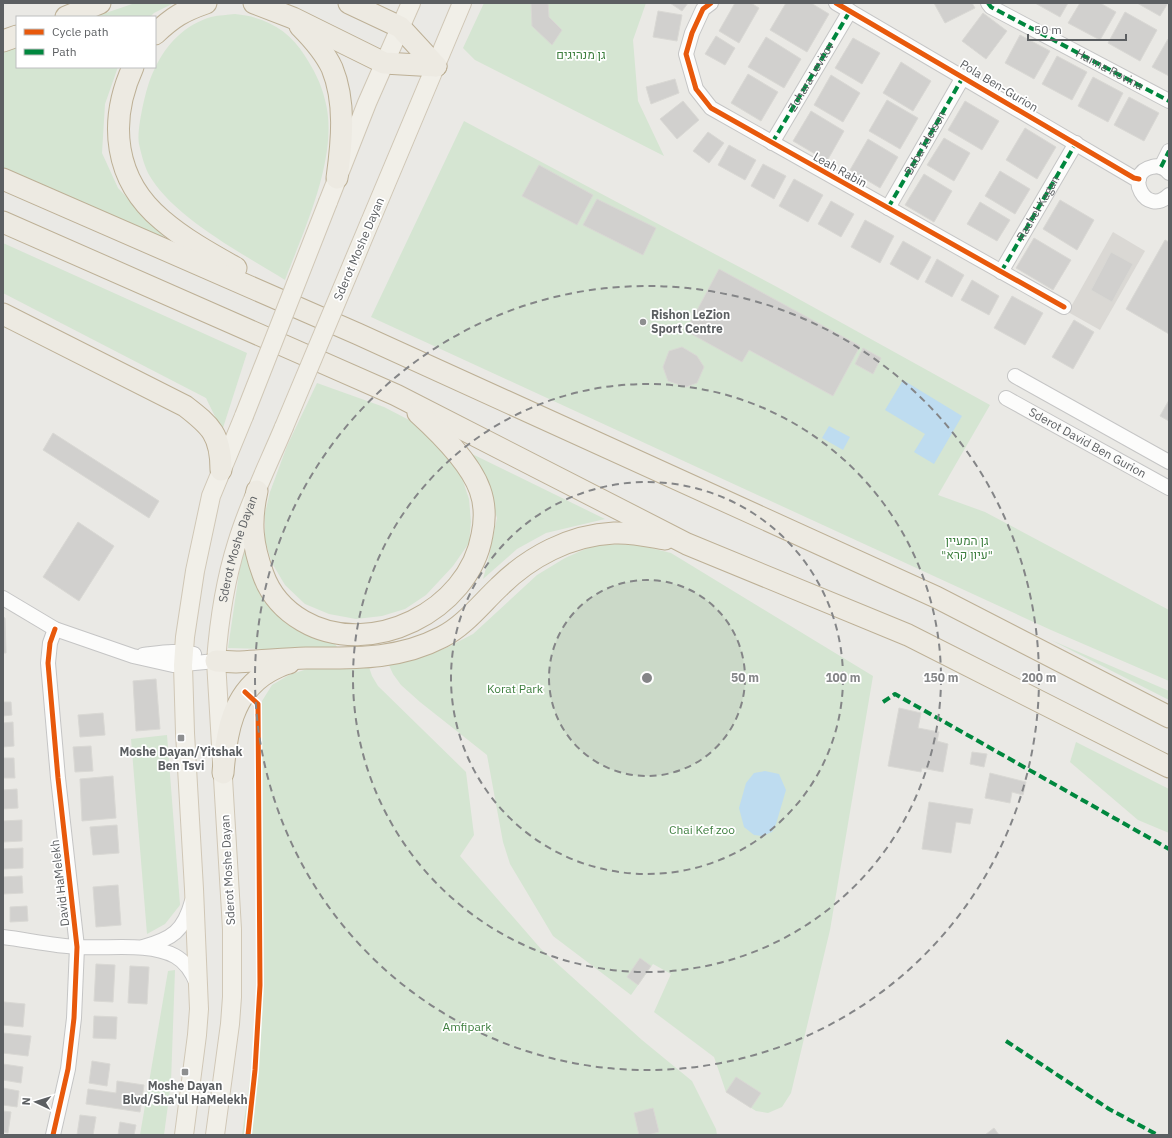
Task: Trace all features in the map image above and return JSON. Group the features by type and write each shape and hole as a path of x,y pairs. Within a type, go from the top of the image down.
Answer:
{"highway":[{"path":"68,16 100,3"},
{"path":"156,33 167,22 186,10 206,3"},
{"path":"254,3 293,18 384,64 436,66"},
{"path":"349,3 400,27 436,66"},
{"path":"293,18 321,50 331,67 337,84 342,124 341,150 337,178"},
{"path":"3,41 16,36"},
{"path":"133,68 124,89 119,114 118,136 121,156 126,173 134,188 145,202 161,220 212,255 358,334"},
{"path":"3,179 358,334 936,597 1169,717"},
{"path":"3,222 396,395 687,544 908,635 1169,767"},
{"path":"3,314 185,406 206,422 215,436 221,455 221,470"},
{"path":"257,491 252,518 252,533 255,550 265,580 272,592 281,605 294,616 311,626 330,633 350,636 372,634 397,628 422,617 441,603 458,586 473,565 481,546 484,527 484,510 480,491 471,472 451,447 422,417 396,395"},
{"path":"216,660 236,662 305,658 347,659 376,657 414,648 443,637 462,623 500,585 521,567 566,542 593,535 614,533 631,534 687,544"},
{"path":"223,773 229,726 238,702 254,683 264,674 285,664 305,658"}],"main road":[{"path":"184,1135 199,1009 183,658 196,564 211,496 244,416 337,178 411,3"},
{"name":"Sderot Moshe Dayan","path":"215,1135 230,1024 232,997 232,929 216,660 226,586 240,532 462,3"}],"street":[{"name":"Leah Rabin","path":"711,3 703,9 692,33 686,54 696,89 711,108 1064,307"},
{"path":"836,3 850,11"},
{"name":"Hanna Rovina","path":"988,3 991,7 1169,101"},
{"name":"Zohara Levitov","path":"772,143 850,11"},
{"name":"Pola Ben-Gurion","path":"850,11 1134,178 1139,179"},
{"name":"Baba Idelson","path":"888,208 963,77"},
{"name":"Rachel Kagan","path":"1001,272 1076,143"},
{"path":"1168,197 1153,201 1143,196 1138,185 1141,174 1150,167 1165,170 1169,151"},
{"name":"Sderot David Ben Gurion","path":"1015,376 1169,462"},
{"name":"Sderot David Ben Gurion","path":"1006,398 1169,488"},
{"path":"3,598 55,629 133,656 174,651 183,658 216,660"},
{"name":"David HaMelekh","path":"53,1135 68,1069 74,1018 77,947 58,778 48,663 50,643 55,629"},
{"path":"138,948 164,940 173,936 179,931 189,913 194,889"},
{"path":"3,937 77,947 138,948 154,950 174,956 188,967 198,986"}],"shaded area":[{"path":"1113,232 1145,251 1100,330 1068,312"}],"green space":[{"path":"135,3 174,3 151,16 97,16"},
{"name":"גן מנהיגים","path":"484,3 646,3 633,40 638,101 664,156 475,60 463,48"},
{"path":"235,14 257,18 276,26 284,32 299,47 305,56 314,72 325,100 328,121 328,144 324,168 310,215 285,280 209,233 173,204 159,189 148,173 139,144 138,135 143,105 149,82 165,51 185,30 202,20 220,15"},
{"path":"16,47 16,68 118,68 105,104 102,153 118,188 166,239 3,169 3,52"},
{"name":"Rishon LeZion Sport Centre","path":"464,121 777,287 990,405 938,495 985,512 1169,610 1169,681 1051,630 371,317"},
{"path":"3,243 247,353 222,431 206,398 3,293"},
{"path":"317,383 384,407 413,422 435,442 462,478 469,499 471,522 469,543 453,566 426,595 405,609 382,616 356,619 329,614 305,604 285,585 272,563 265,541 265,513 270,492 287,446"},
{"path":"468,452 605,519 546,533 517,549 483,579 497,518 487,485"},
{"name":"Chai Kef zoo","path":"619,544 639,545 671,553 873,676 830,930 791,1093 782,1107 768,1113 756,1111 726,1092 714,1057 654,1012 671,974 653,964 631,995 553,936 510,864 503,842 487,755 401,685 393,674 388,663 422,657 446,648 473,634 537,575 565,558 592,546"},
{"path":"248,547 262,592 272,610 287,622 332,640 340,651 228,648 242,553"},
{"path":"1051,640 1169,691 1169,700"},
{"name":"Amfipark","path":"369,667 378,686 466,772 474,835 460,856 541,949 642,1040 692,1081 716,1129 717,1135 242,1135 263,988 262,701 272,685 289,675 307,669 346,669"},
{"path":"167,735 180,905 165,924 147,934 131,739"},
{"path":"1076,742 1169,789 1169,833 1138,820 1070,762"},
{"path":"175,970 171,1082 164,1135 140,1135 168,971"}],"water":[{"path":"903,380 962,416 934,464 914,452 925,434 885,410"},
{"path":"829,426 850,437 843,450 822,438"},
{"path":"765,771 779,774 786,790 776,824 772,832 762,836 754,835 744,827 739,808 746,783 754,773"}],"building":[{"path":"531,3 548,3 549,17 562,30 552,45 532,26"},
{"path":"670,3 688,3 682,11"},
{"path":"735,3 751,3 759,8 739,43 719,31"},
{"path":"786,3 811,3 829,14 807,52 770,30"},
{"path":"934,3 972,3 975,8 945,23"},
{"path":"1035,3 1068,3 1060,17"},
{"path":"1080,3 1100,3 1116,12 1100,40 1068,23"},
{"path":"1137,3 1168,3 1160,16"},
{"path":"658,11 682,15 677,41 653,37"},
{"path":"1125,12 1157,30 1140,61 1108,43"},
{"path":"983,13 1007,31 986,59 962,41"},
{"path":"1020,35 1050,51 1034,79 1005,63"},
{"path":"716,36 735,48 725,65 705,54"},
{"path":"766,37 801,59 784,88 748,67"},
{"path":"853,38 880,53 862,84 835,68"},
{"path":"1168,39 1169,40 1169,76 1152,67"},
{"path":"1057,56 1087,72 1072,100 1042,84"},
{"path":"901,62 931,81 913,111 883,93"},
{"path":"748,74 778,92 761,121 731,103"},
{"path":"831,75 860,93 843,122 814,105"},
{"path":"1093,77 1123,93 1108,122 1078,106"},
{"path":"675,79 679,93 651,104 646,87"},
{"path":"1129,97 1159,113 1144,141 1114,125"},
{"path":"887,100 918,118 900,149 869,131"},
{"path":"683,101 699,120 677,139 660,119"},
{"path":"965,101 999,121 982,150 948,130"},
{"path":"811,111 844,131 827,161 793,141"},
{"path":"1025,128 1056,147 1037,179 1006,160"},
{"path":"708,132 724,143 709,163 693,151"},
{"path":"944,138 970,153 954,181 927,165"},
{"path":"868,139 898,157 880,188 850,170"},
{"path":"729,145 756,160 745,180 718,165"},
{"path":"763,164 786,176 774,199 751,186"},
{"path":"539,165 593,195 577,225 522,196"},
{"path":"1000,171 1030,189 1015,214 985,196"},
{"path":"924,174 952,191 934,222 905,205"},
{"path":"794,179 823,195 808,222 779,206"},
{"path":"597,199 656,228 643,255 583,225"},
{"path":"1060,200 1094,220 1077,250 1043,229"},
{"path":"831,201 854,214 841,237 818,224"},
{"path":"980,202 1010,220 997,241 967,224"},
{"path":"865,220 894,236 880,263 851,247"},
{"path":"1034,238 1071,260 1053,290 1016,268"},
{"path":"1165,240 1169,242 1169,334 1126,309"},
{"path":"903,241 931,257 918,280 890,264"},
{"path":"1111,252 1133,264 1112,302 1091,290"},
{"path":"937,259 964,275 952,297 925,282"},
{"path":"719,269 860,346 833,396 749,350 742,362 686,331"},
{"path":"972,280 999,296 989,315 961,300"},
{"path":"1012,296 1043,313 1025,345 994,328"},
{"path":"1074,320 1094,332 1073,369 1052,357"},
{"path":"682,347 697,356 704,367 697,383 686,387 668,381 663,367 669,351"},
{"path":"863,348 881,358 873,374 855,364"},
{"path":"1169,400 1169,421 1160,416"},
{"path":"53,433 159,501 149,518 43,450"},
{"path":"78,522 114,546 79,601 43,577"},
{"path":"3,617 5,618 6,653 3,653"},
{"path":"156,679 160,729 136,731 133,681"},
{"path":"3,702 11,702 12,715 3,716"},
{"path":"899,708 921,713 918,728 939,732 937,741 948,744 943,772 922,768 921,772 888,766"},
{"path":"103,713 105,735 80,737 78,715"},
{"path":"13,722 14,746 3,747 3,723"},
{"path":"91,746 93,771 75,772 73,747"},
{"path":"972,752 987,754 984,767 970,764"},
{"path":"3,758 14,758 15,778 3,778"},
{"path":"990,773 1026,782 1023,795 1012,792 1010,803 985,798"},
{"path":"113,776 116,818 82,821 80,779"},
{"path":"17,789 18,808 3,809 3,790"},
{"path":"929,802 973,809 970,824 956,822 951,853 922,849"},
{"path":"22,820 22,841 3,842 3,821"},
{"path":"117,825 119,853 93,855 90,827"},
{"path":"23,848 23,868 3,869 3,849"},
{"path":"22,876 23,893 3,894 3,877"},
{"path":"118,885 121,925 96,927 93,887"},
{"path":"27,906 28,921 10,922 10,907"},
{"path":"640,958 651,966 638,985 627,977"},
{"path":"96,964 115,965 113,1002 94,1001"},
{"path":"130,966 149,967 147,1004 128,1003"},
{"path":"4,1002 25,1004 23,1027 3,1025"},
{"path":"94,1016 117,1017 116,1039 93,1038"},
{"path":"3,1033 31,1036 28,1056 3,1053"},
{"path":"92,1061 110,1064 107,1086 89,1083"},
{"path":"3,1064 23,1067 21,1083 3,1080"},
{"path":"736,1077 761,1093 751,1108 726,1092"},
{"path":"117,1081 144,1085 140,1112 86,1104 88,1089 116,1093"},
{"path":"3,1088 19,1091 17,1107 3,1105"},
{"path":"653,1108 659,1132 648,1135 639,1135 634,1113"},
{"path":"3,1111 11,1112 8,1133 3,1132"},
{"path":"80,1115 96,1117 93,1135 77,1135"},
{"path":"120,1122 136,1125 134,1135 118,1135"},
{"path":"994,1128 999,1135 985,1135"}],"marked path":[{"path":"988,3 991,7 1169,101"},
{"path":"772,143 850,11"},
{"path":"888,208 963,77"},
{"path":"1001,272 1076,143"},
{"path":"1161,167 1169,151"},
{"path":"883,702 895,694 1169,849"},
{"path":"1006,1041 1109,1109 1158,1135"}],"cycle path":[{"path":"711,3 703,9 692,33 686,54 696,89 711,108 1064,307"},
{"path":"836,3 1134,178 1139,179"},
{"path":"53,1135 68,1069 74,1018 77,947 58,778 48,663 50,643 55,629"},
{"path":"245,692 258,704 260,985 255,1070 248,1135"}],"place":[{"name":"Rishon LeZion Sport Centre","path":"643,322"},
{"name":"Moshe Dayan/Yitshak Ben Tsvi","path":"181,738"},
{"name":"Moshe Dayan Blvd/Sha'ul HaMelekh","path":"185,1072"}],"park label":[{"name":"גן המעיין \"עיון קרא\"","path":"967,548"},
{"name":"Korat Park","path":"515,689"}]}
